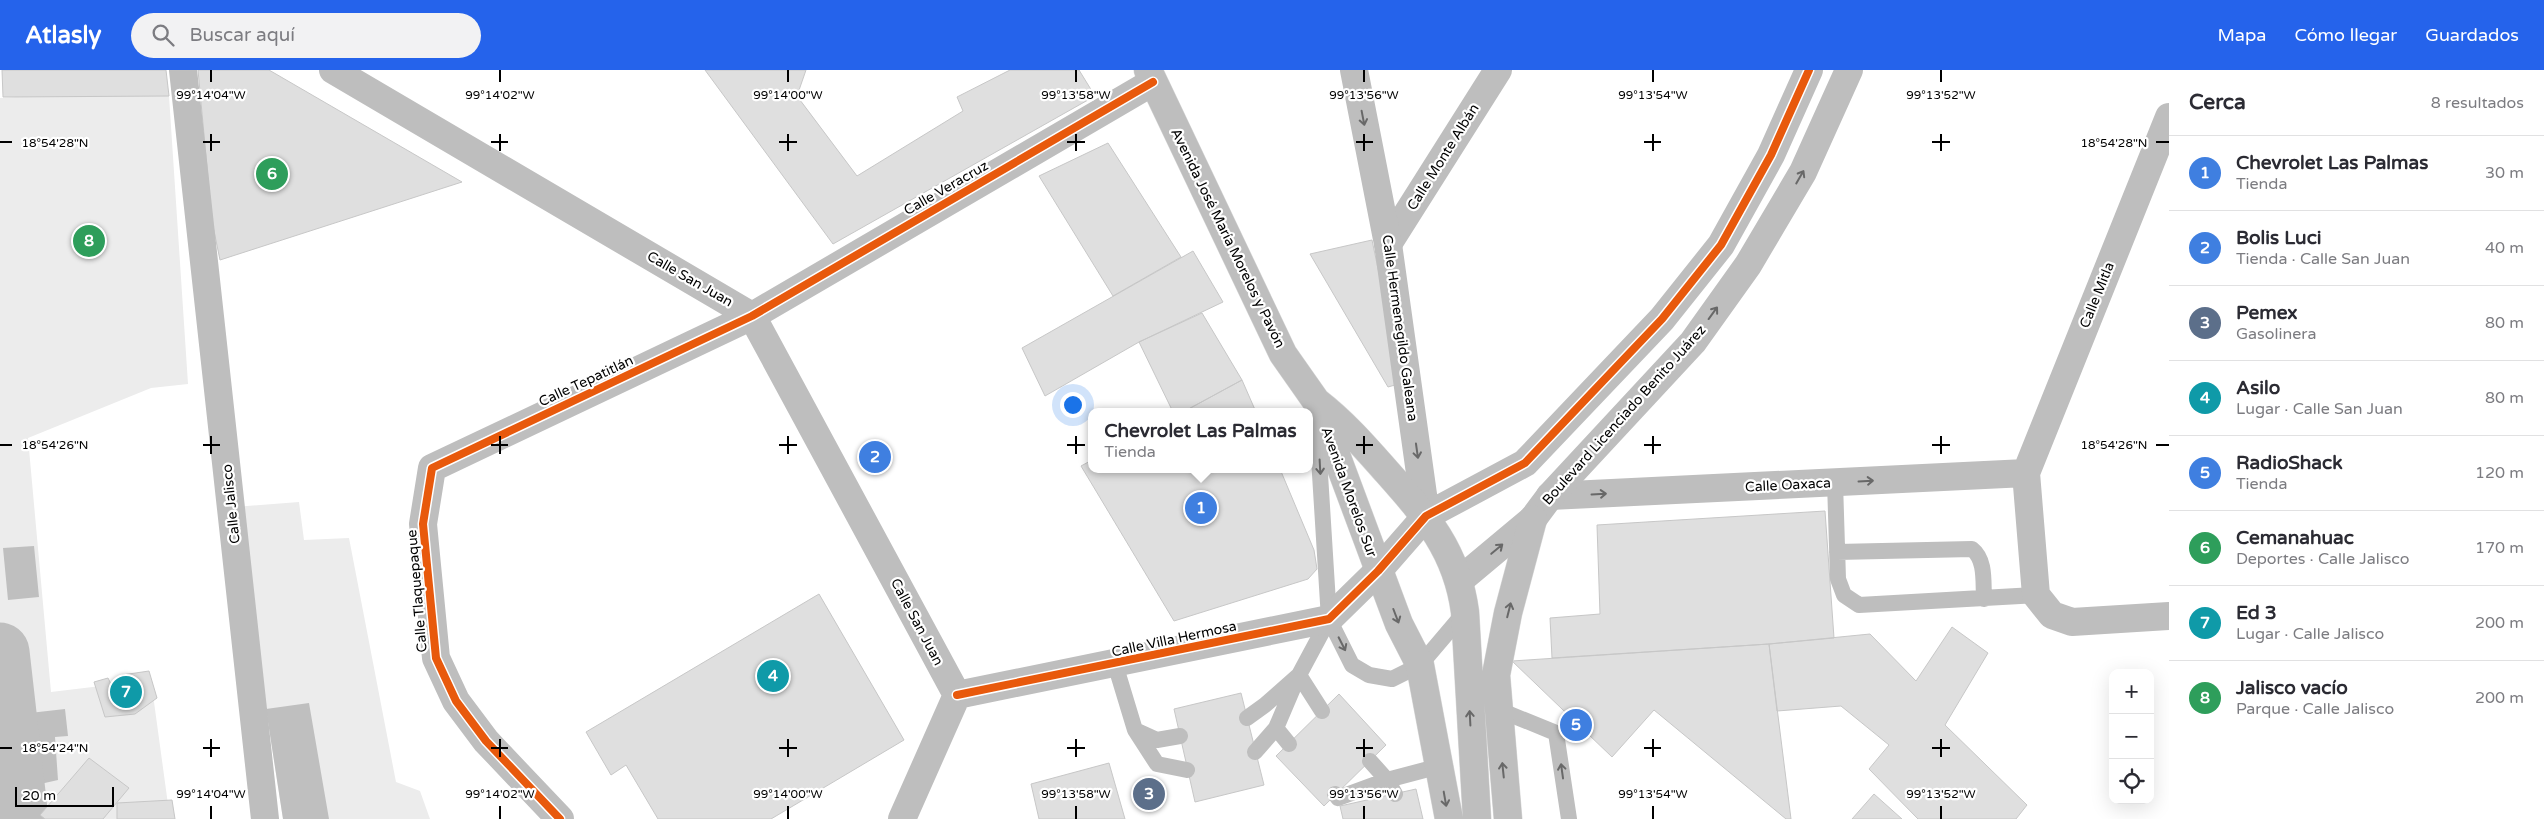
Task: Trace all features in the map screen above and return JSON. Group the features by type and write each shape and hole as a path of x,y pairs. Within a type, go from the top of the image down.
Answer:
{"street":[{"name":"Calle Jalisco","path":"183,70 265,819"},
{"name":"Calle San Juan","path":"333,70 752,316 957,696"},
{"name":"Calle Hermenegildo Galeana","path":"1354,70 1388,244 1426,516"},
{"name":"Calle Monte Albán","path":"1388,244 1498,70"},
{"path":"1329,619 1378,571 1426,516 1525,463 1662,319 1721,245 1771,155 1809,70"},
{"name":"Boulevard Licenciado Benito Juárez","path":"1460,580 1532,519 1550,496 1693,342 1748,265 1803,172 1849,70"},
{"name":"Calle Veracruz","path":"752,316 1150,76"},
{"name":"Avenida José María Morelos y Pavón","path":"1150,76 1284,354 1316,401"},
{"name":"Calle Mitla","path":"2026,473 2169,116"},
{"name":"Calle Tepatitlán","path":"432,468 752,316"},
{"name":"Avenida Morelos Sur","path":"1316,401 1344,424 1426,516 1446,548 1460,580 1465,612 1477,819"},
{"name":"Avenida Morelos Sur","path":"1316,401 1378,571 1399,624 1420,665 1449,819"},
{"name":"Calle Tlaquepaque","path":"432,468 423,524 436,658 456,702 486,741 560,819"},
{"path":"2026,473 2036,595 2052,615 2072,622 2169,616"},
{"name":"Calle Oaxaca","path":"1550,496 2026,473"},
{"path":"1508,819 1497,708 1496,675 1508,613 1532,519"},
{"name":"Calle Villa Hermosa","path":"957,696 1329,619"},
{"path":"902,819 957,696"}],"lane":[{"name":"Avenida Morelos Sur","path":"1316,401 1329,619 1352,665 1369,675 1392,679 1420,665 1465,612"},
{"path":"1835,482 1838,579 1844,595 1859,605 2036,595"},
{"path":"1837,552 1972,549 1979,554 1982,564 1984,599"},
{"path":"1256,752 1276,728 1298,675 1329,619"},
{"path":"1115,664 1135,730 1157,764 1188,770"},
{"path":"1298,675 1322,711"},
{"path":"1247,718 1265,705 1298,675"},
{"path":"1497,708 1556,733 1569,819"},
{"path":"1276,728 1289,744"},
{"path":"1135,730 1157,740 1180,736"},
{"path":"1370,761 1391,787"},
{"path":"1340,799 1391,787 1440,766"}],"shaded area":[{"path":"125,90 169,96 188,384 151,388 28,438 51,692 151,680 170,819 0,819 0,98"},
{"path":"299,502 304,540 349,538 396,782 420,791 430,819 283,819 235,507"},
{"path":"34,546 39,597 8,600 3,548"},
{"path":"309,703 329,819 283,819 266,709"},
{"path":"65,709 68,736 55,737 58,780 18,789 12,715"}],"building":[{"path":"2,70 166,70 169,96 3,97"},
{"path":"198,70 269,70 462,182 220,260 212,221"},
{"path":"705,70 806,70 797,96 857,176 963,111 957,97 1010,70 1079,70 1095,96 833,244"},
{"path":"1108,143 1181,257 1113,296 1039,176"},
{"path":"1372,240 1402,383 1388,387 1310,254"},
{"path":"1193,251 1223,302 1139,342 1045,396 1022,348"},
{"path":"1202,313 1242,380 1190,408 1171,408 1139,342"},
{"path":"1242,380 1254,408 1190,408"},
{"path":"1088,462 1088,473 1282,473 1314,550 1317,569 1308,579 1174,621 1081,466"},
{"path":"1825,511 1834,638 1552,658 1550,618 1600,614 1597,525"},
{"path":"819,594 904,740 771,819 658,819 626,765 611,775 586,732"},
{"path":"1952,627 1988,653 1945,725 2027,805 2016,819 1918,819 1869,769 1889,745 1841,706 1777,711 1769,644 1870,634 1916,681"},
{"path":"1769,644 1791,819 1786,819 1654,710 1612,757 1512,661"},
{"path":"149,671 157,698 135,714 105,717 94,682 108,678 113,688 127,687 122,675"},
{"path":"1241,693 1264,785 1195,802 1174,709"},
{"path":"1339,694 1386,745 1324,806 1276,756"},
{"path":"89,758 129,788 103,819 45,819 40,815"},
{"path":"1109,763 1125,819 1039,819 1031,784"},
{"path":"1416,789 1423,819 1343,819 1340,806"},
{"path":"1874,794 1902,819 1852,819"},
{"path":"172,800 175,819 117,819 117,803"}],"waterway":[{"path":"0,652 19,819"}],"cycle path":[{"path":"957,695 1329,619 1378,571 1426,516 1525,463 1662,319 1721,245 1771,155 1809,70"},
{"path":"560,819 486,741 456,701 436,658 423,524 432,468 752,316 1153,82"}],"place":[{"name":"Cemanahuac","path":"272,174"},
{"name":"Jalisco vacío","path":"89,241"},
{"name":"Bolis Luci","path":"875,457"},
{"name":"Chevrolet Las Palmas","path":"1201,508"},
{"name":"Asilo","path":"773,676"},
{"name":"Ed 3","path":"126,692"},
{"name":"RadioShack","path":"1576,725"},
{"name":"Pemex","path":"1149,794"}]}
